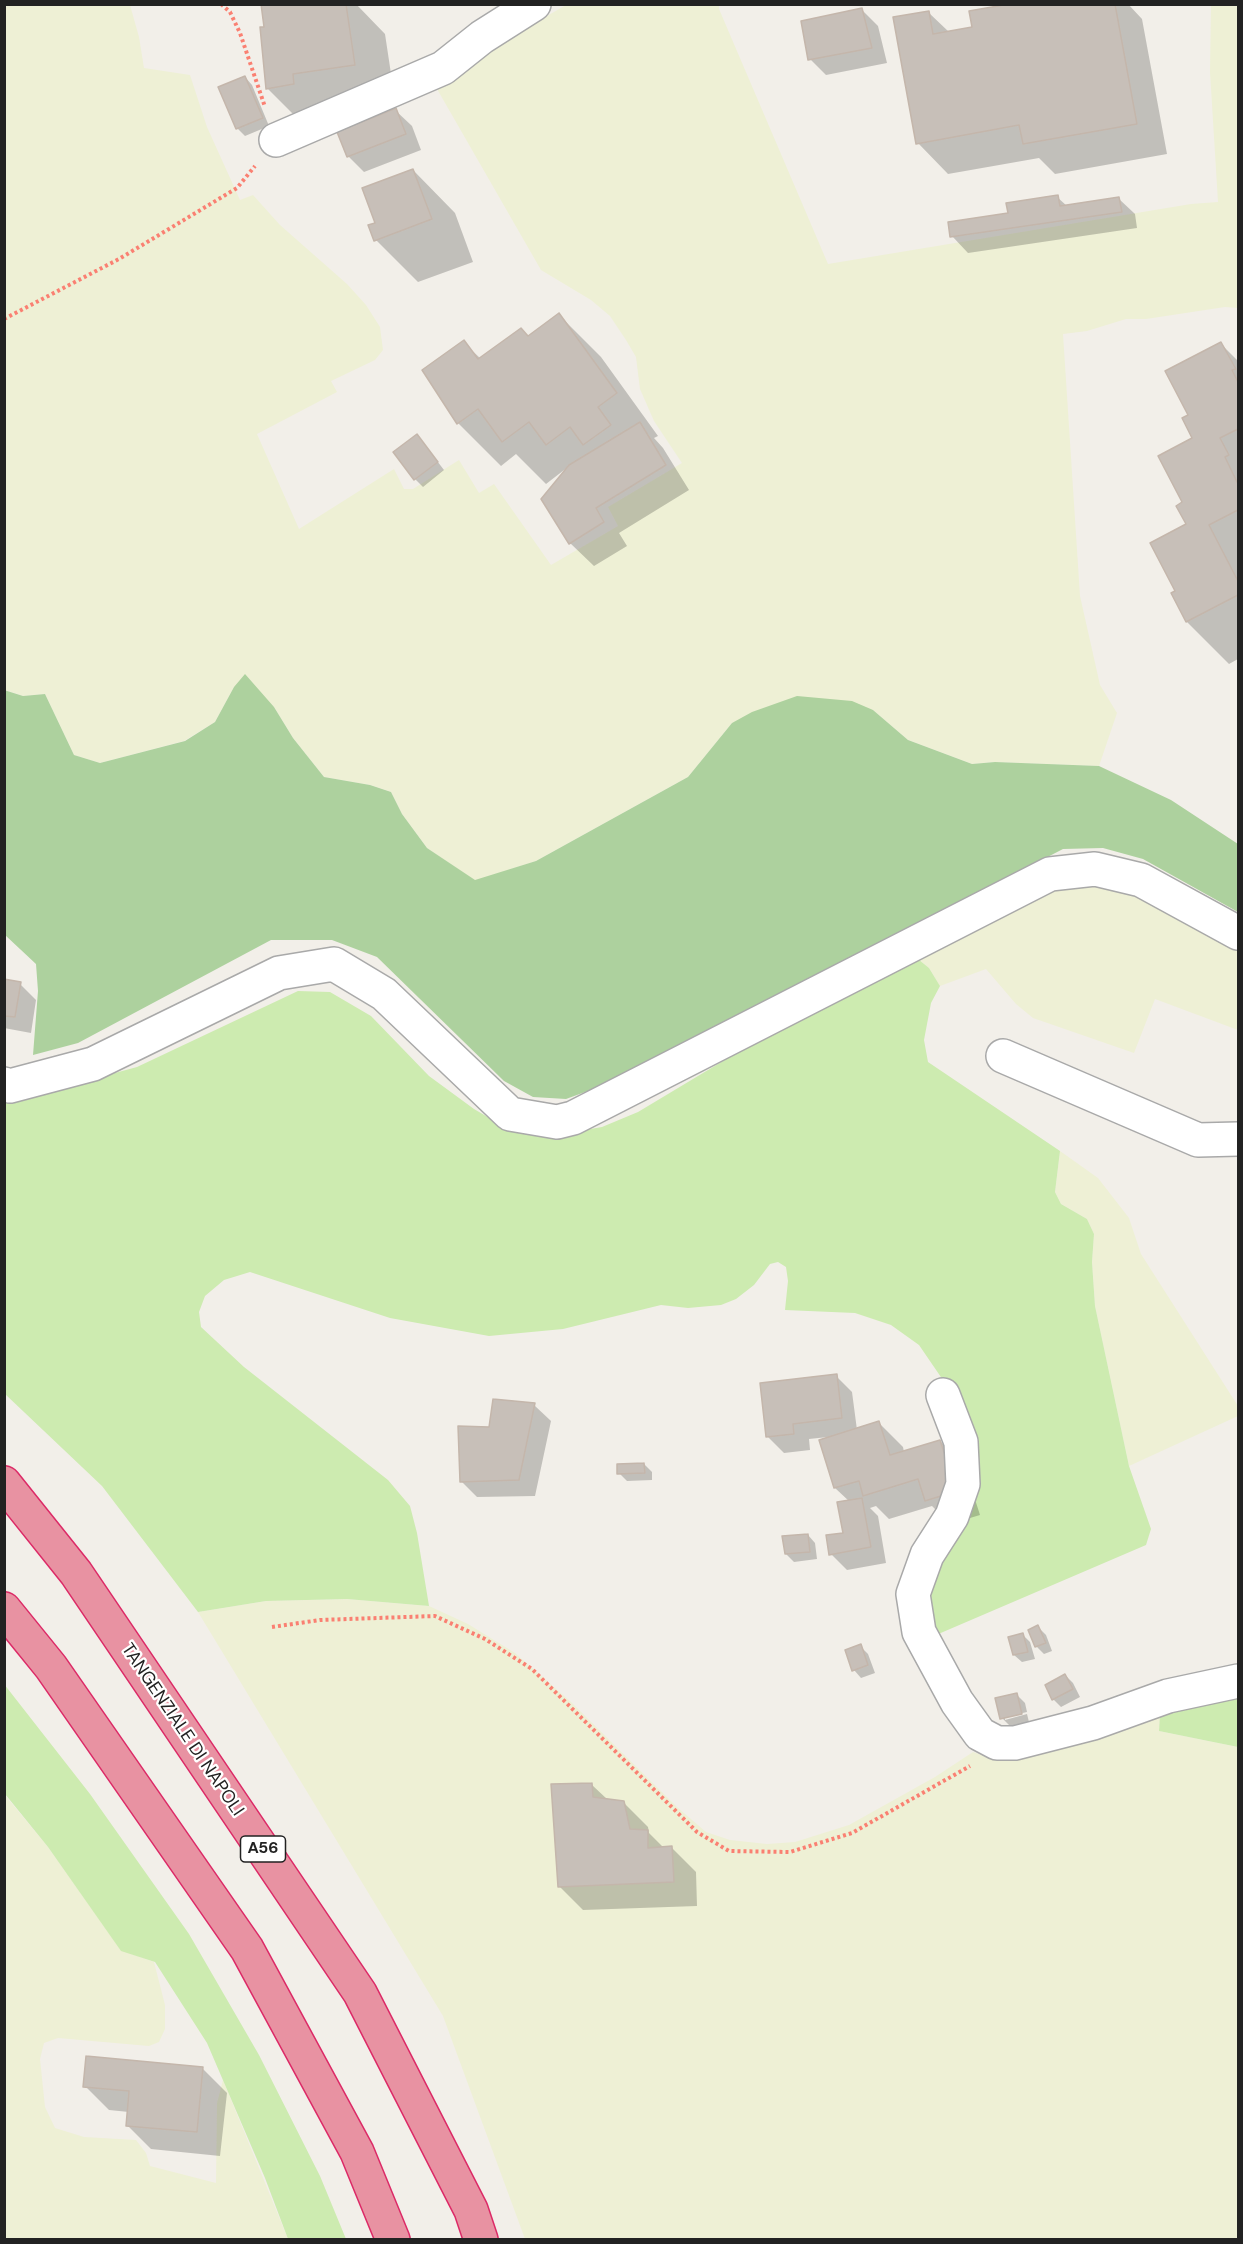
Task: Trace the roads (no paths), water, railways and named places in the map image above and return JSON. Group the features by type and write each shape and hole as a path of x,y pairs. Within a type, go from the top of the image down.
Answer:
{"highway":[{"name":"TANGENZIALE DI NAPOLI","path":"4,1483 76,1572 360,1993 471,2210 481,2240"},
{"path":"4,1609 51,1667 247,1949 357,2152 393,2240"}],"street":[{"path":"276,140 442,68 482,37 534,4"},
{"path":"4,1084 10,1086 93,1064 279,973 334,964 384,994 510,1114 557,1122 573,1118 1050,874 1095,869 1141,880 1239,933"},
{"path":"1003,1056 1198,1140 1239,1139"},
{"path":"943,1395 961,1442 963,1484 952,1516 927,1555 913,1594 919,1632 957,1702 980,1734 997,1743 1015,1743 1094,1723 1168,1696 1239,1681"}]}
